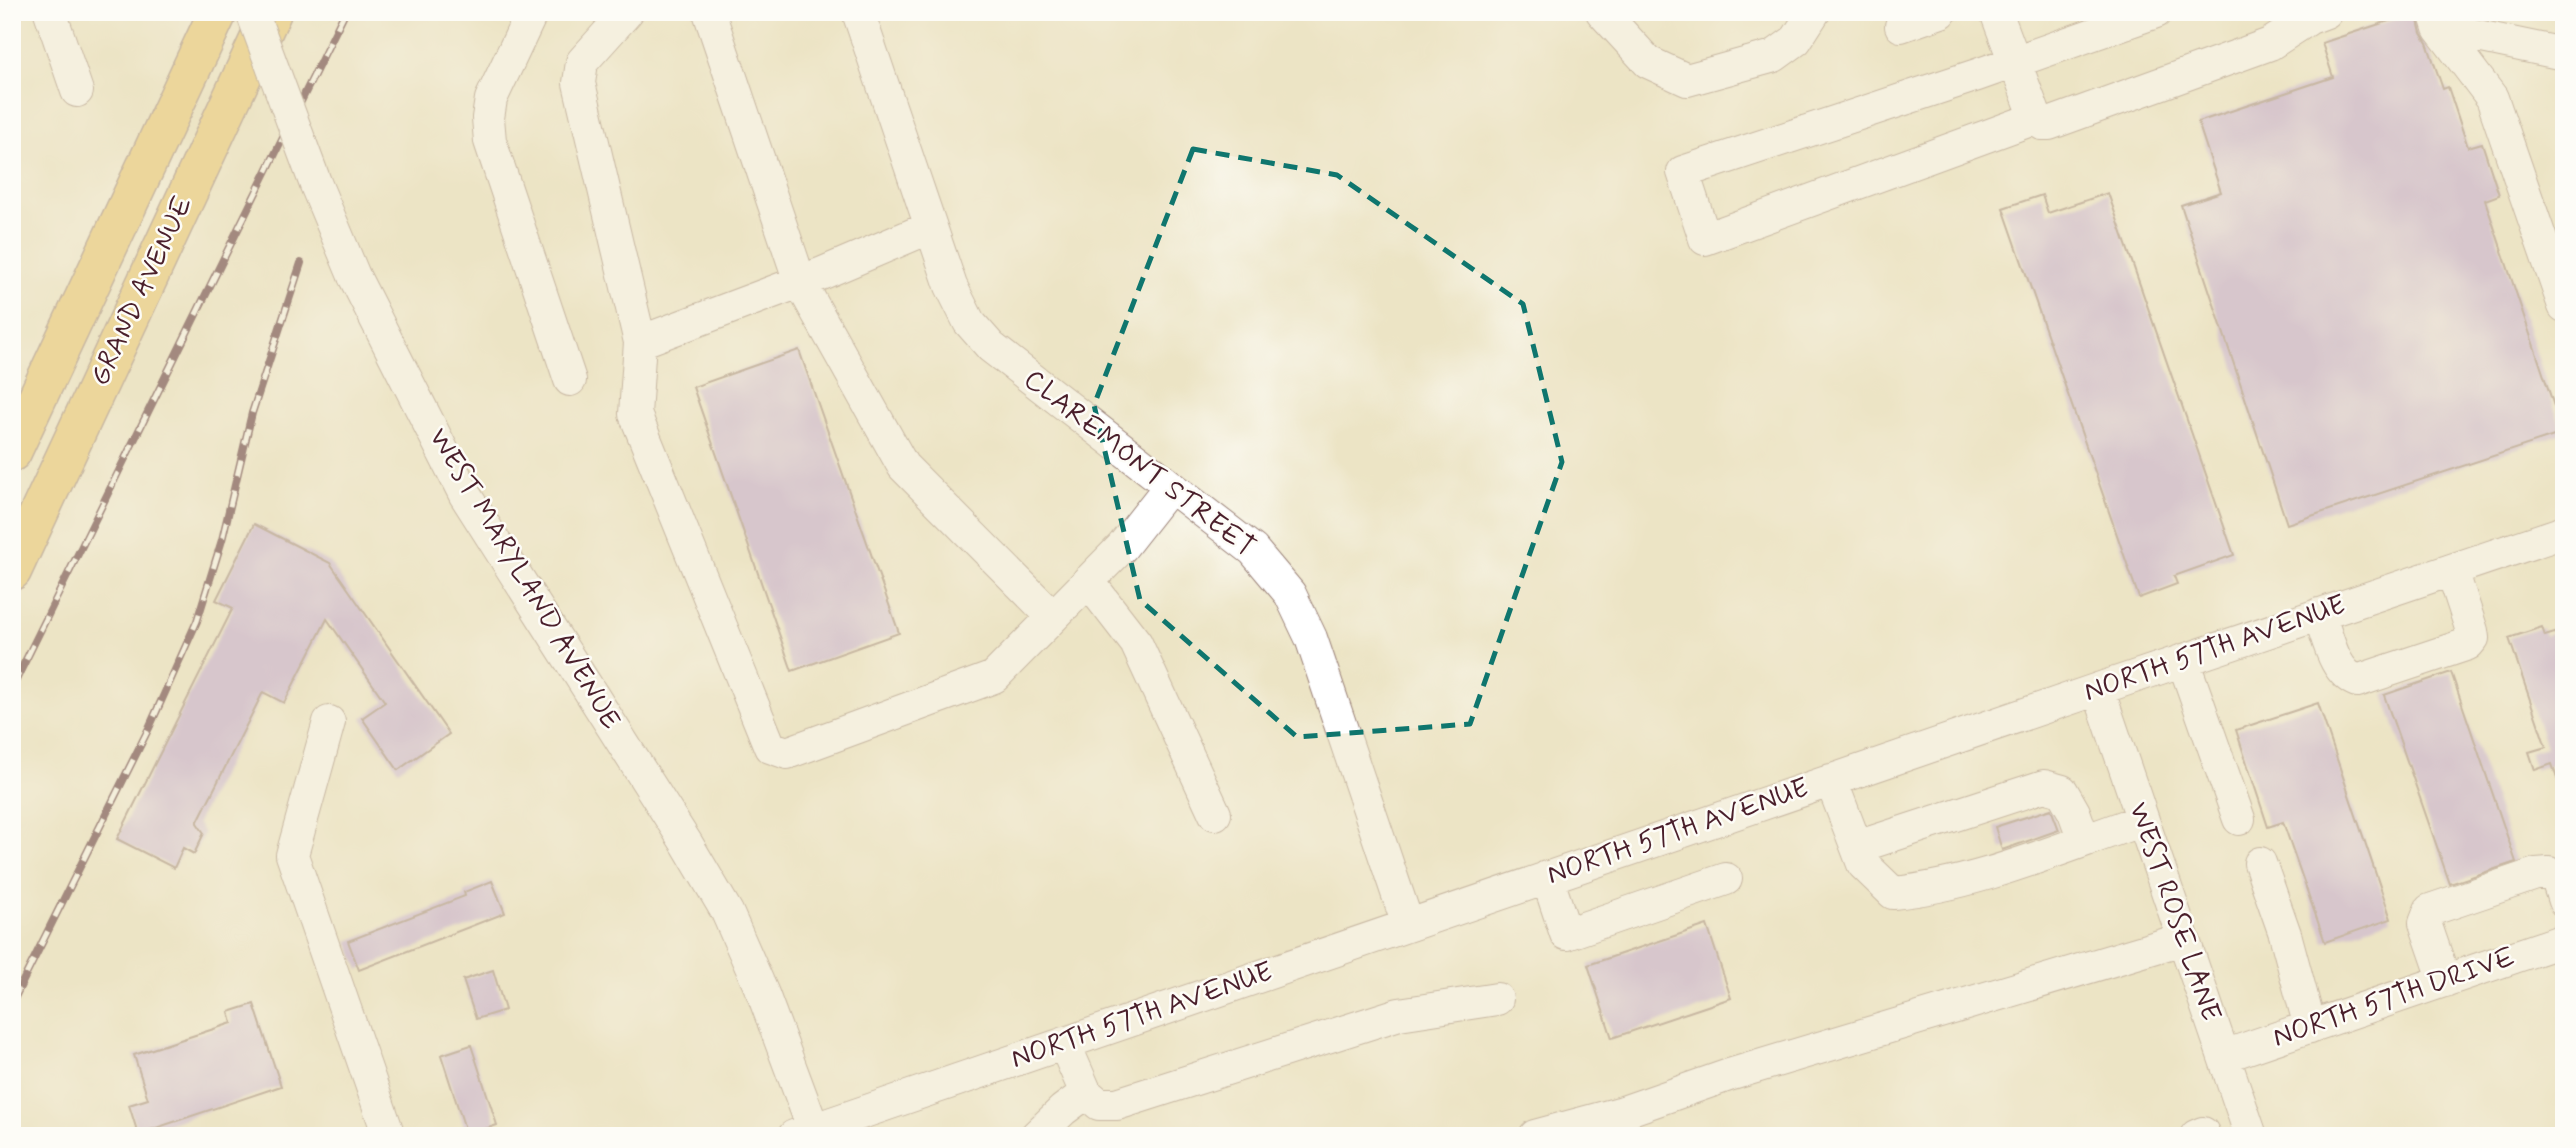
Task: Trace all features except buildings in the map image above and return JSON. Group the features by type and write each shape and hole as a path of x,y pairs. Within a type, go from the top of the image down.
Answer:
{"highway":[{"path":"175,106 188,47 188,12"},
{"name":"GRAND AVENUE","path":"12,452 219,12"},
{"name":"GRAND AVENUE","path":"12,571 272,12"}],"street":[{"path":"50,12 77,91"},
{"name":"WEST MARYLAND AVENUE","path":"253,12 311,173 354,276 457,480 687,844 727,912 763,994 808,1134"},
{"path":"532,12 491,99 488,118 490,141 570,380"},
{"path":"626,12 582,62 579,83 640,342 635,414 770,747 787,753 994,677 1122,547 1170,486"},
{"path":"709,12 800,282 904,466 1053,617"},
{"name":"CLAREMONT STREET","path":"858,12 951,286 968,322 991,347 1253,550 1290,594 1311,638 1408,925"},
{"path":"1602,12 1648,62 1687,80 1773,56 1796,40 1814,12"},
{"path":"1901,26 1941,12"},
{"path":"1996,12 2036,118 2042,124 2049,124 2270,44 2310,18 2326,12"},
{"path":"2036,118 1705,239 1683,173 2156,12"},
{"path":"2437,20 2564,54"},
{"path":"2437,20 2492,98 2564,306"},
{"path":"640,342 800,282 931,227"},
{"name":"NORTH 57TH AVENUE","path":"808,1134 1546,877 2564,532"},
{"path":"2319,614 2341,671 2357,681 2468,644 2473,638 2452,570"},
{"path":"1088,581 1136,643 1215,814"},
{"path":"2183,660 2239,819"},
{"name":"WEST ROSE LANE","path":"2098,689 2251,1136"},
{"path":"329,722 292,855 389,1136"},
{"path":"1831,780 1863,864 1893,893 1926,890 1979,876 2143,820"},
{"path":"1857,847 2044,786 2062,791 2074,812 2084,840"},
{"path":"2260,863 2285,934 2310,1027"},
{"path":"2445,981 2425,923 2430,910 2536,874 2549,873 2554,876 2564,901"},
{"path":"1546,877 1566,934 1726,879"},
{"path":"1535,1136 1620,1113 1729,1075 2183,939"},
{"name":"NORTH 57TH DRIVE","path":"2224,1056 2564,940"},
{"path":"1064,1043 1086,1093 1099,1104 1117,1104 1399,1014 1497,999"},
{"path":"1036,1136 1063,1110 1086,1093"}],"highlighted area":[{"path":"1193,149 1337,175 1523,304 1562,462 1470,724 1297,737 1140,600 1094,405"}],"railway":[{"path":"12,688 345,12"},
{"path":"12,1003 149,728 197,621 222,540 252,413 301,263"}]}
